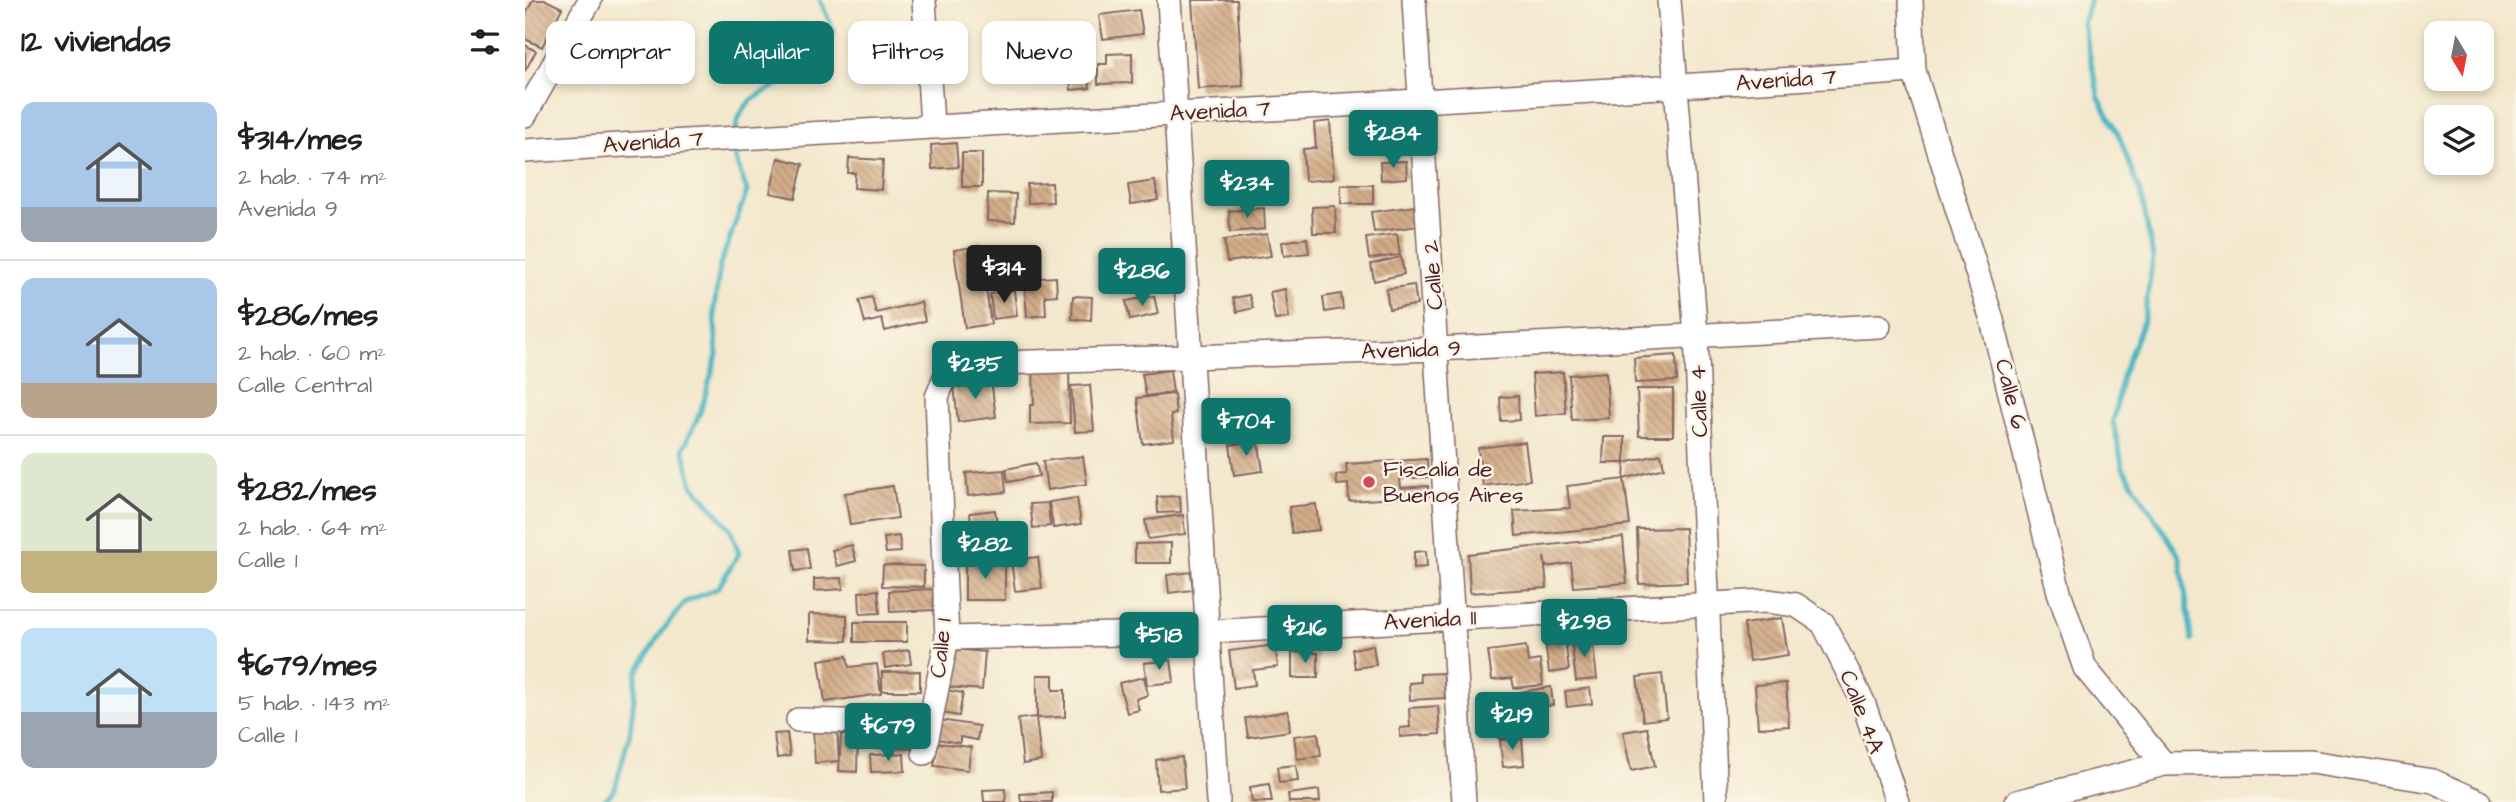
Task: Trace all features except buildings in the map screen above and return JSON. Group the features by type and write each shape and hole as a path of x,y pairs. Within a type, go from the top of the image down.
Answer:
{"street":[{"path":"525,115 590,0"},
{"path":"924,0 932,124"},
{"path":"1169,0 1188,358 1218,802"},
{"name":"Calle 2","path":"1414,0 1438,349 1451,619 1464,802"},
{"name":"Calle 4","path":"1669,0 1696,335 1716,802"},
{"name":"Calle 6","path":"1911,0 1914,71 1992,320 2059,592 2085,668 2165,764"},
{"name":"Avenida 7","path":"525,151 932,124 1676,87 1914,71"},
{"name":"Avenida 9","path":"946,375 970,365 1438,349 1879,326"},
{"name":"Calle 1","path":"924,754 947,638 937,397 946,375"},
{"name":"Avenida 11","path":"947,638 1207,632 1767,601 1797,605 1823,623"},
{"name":"Calle 4A","path":"1823,623 1863,702 1897,802"},
{"path":"798,720 930,723"},
{"path":"2017,802 2165,764 2311,762 2433,781 2480,802"}],"waterway":[{"path":"736,133 739,117 757,96 799,75 824,54 834,32 820,0"},
{"path":"2090,0 2083,24 2099,98 2120,138 2142,198 2153,257 2144,319 2122,376 2113,422 2123,468 2180,557 2192,640"},
{"path":"603,802 615,789 630,732 637,672 663,630 685,602 718,588 739,553 730,528 693,485 683,449 700,413 717,355 714,309 720,265 747,191 736,160 736,143"}],"place":[{"name":"Fiscalía de Buenos Aires","path":"1369,482"}]}
